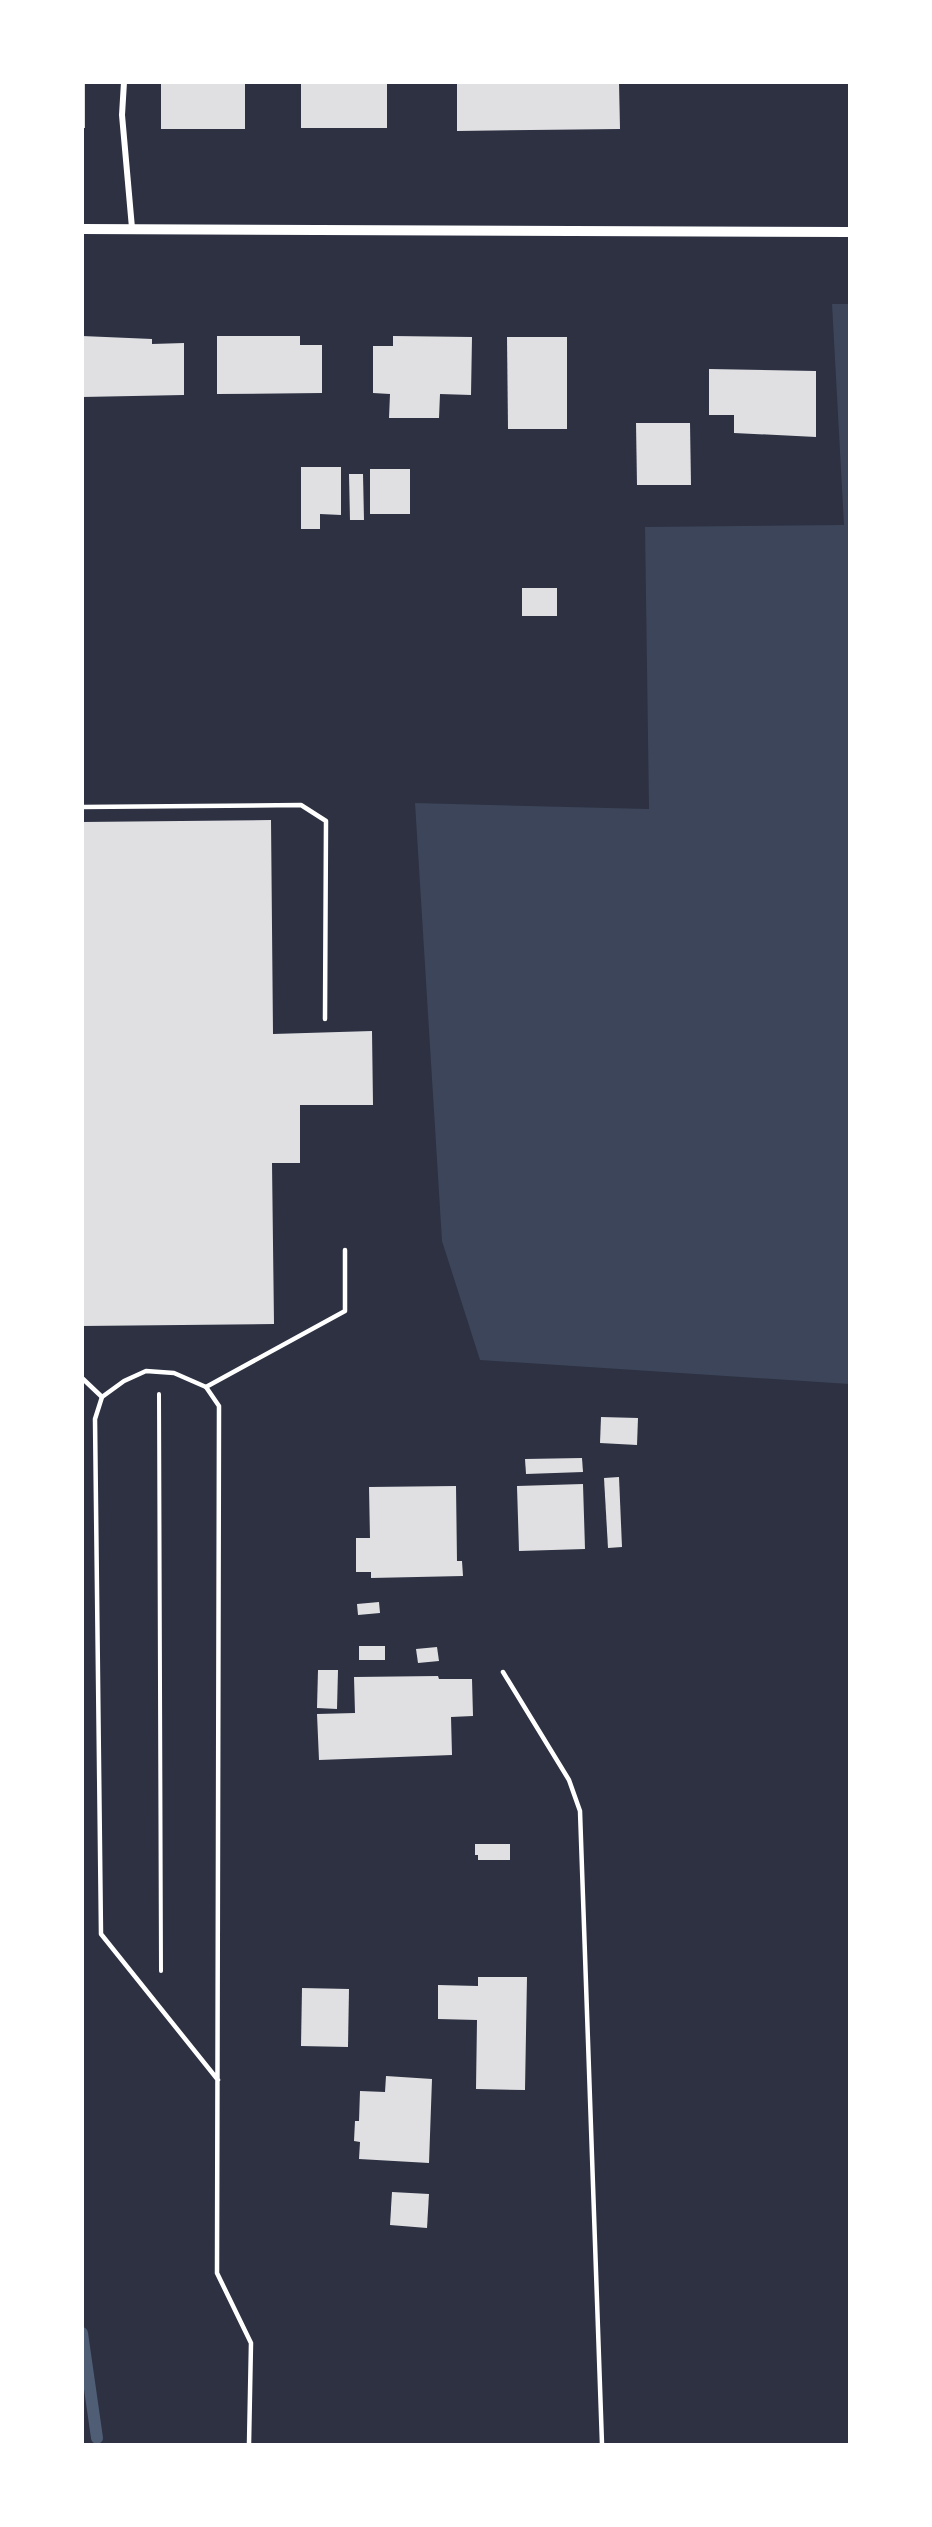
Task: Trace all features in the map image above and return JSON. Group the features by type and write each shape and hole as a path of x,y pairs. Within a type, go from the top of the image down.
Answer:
{"street":[{"path":"124,82 122,115 132,228"},
{"path":"82,230 132,228 849,232"}],"lane":[{"path":"82,807 301,805 326,822 325,1019"},
{"path":"206,1387 345,1311 345,1250"},
{"path":"218,2080 101,1934 95,1419 102,1397 124,1381 146,1371 174,1373 206,1387 219,1406 218,2080 217,2273 251,2343 249,2445"},
{"path":"82,1378 102,1397"},
{"path":"502,1672 569,1780 580,1811 602,2445"}],"path":[{"path":"158,1372 161,2009"}],"shaded area":[{"path":"832,304 850,304 849,1384 480,1360 442,1241 415,803 649,809 645,527 844,525"}],"building":[{"path":"82,82 85,82 85,128 82,128"},
{"path":"161,82 245,82 245,129 161,129"},
{"path":"301,82 387,82 387,128 301,128"},
{"path":"457,82 619,82 620,129 457,131"},
{"path":"82,336 152,339 152,344 184,343 184,395 82,397"},
{"path":"217,336 300,336 300,345 322,345 322,393 217,394"},
{"path":"393,336 472,337 471,395 440,394 439,418 389,418 390,394 373,393 373,346 393,346"},
{"path":"507,337 567,337 567,429 508,429"},
{"path":"709,369 816,371 816,437 734,433 734,415 709,415"},
{"path":"636,423 690,423 691,485 637,485"},
{"path":"301,467 341,467 341,515 320,514 320,529 301,529"},
{"path":"370,469 410,469 410,514 370,514"},
{"path":"349,474 363,474 364,520 350,520"},
{"path":"522,588 557,588 557,616 522,616"},
{"path":"271,820 273,1034 372,1031 373,1105 300,1105 300,1163 272,1163 274,1324 82,1326 82,822"},
{"path":"601,1417 638,1418 637,1445 600,1443"},
{"path":"582,1458 583,1472 526,1474 525,1459"},
{"path":"619,1477 622,1547 608,1548 604,1478"},
{"path":"583,1484 585,1549 519,1551 517,1486"},
{"path":"456,1486 457,1561 462,1561 463,1576 371,1578 371,1572 356,1572 356,1538 370,1538 369,1487"},
{"path":"379,1602 380,1613 358,1615 357,1604"},
{"path":"359,1646 385,1646 385,1660 359,1660"},
{"path":"437,1647 439,1661 418,1663 416,1649"},
{"path":"318,1670 338,1670 337,1709 317,1708"},
{"path":"438,1676 439,1679 472,1679 473,1716 451,1717 452,1755 319,1760 317,1714 355,1713 354,1677"},
{"path":"475,1844 510,1844 510,1860 478,1860 478,1855 475,1855"},
{"path":"478,1977 527,1977 525,2090 476,2089 477,2020 438,2019 438,1985 478,1986"},
{"path":"302,1988 349,1989 348,2047 301,2046"},
{"path":"386,2076 432,2079 429,2163 359,2159 360,2142 354,2141 355,2121 359,2121 360,2091 385,2092"},
{"path":"392,2192 429,2194 427,2228 390,2225"}],"waterway":[{"path":"82,2333 97,2438"}]}
